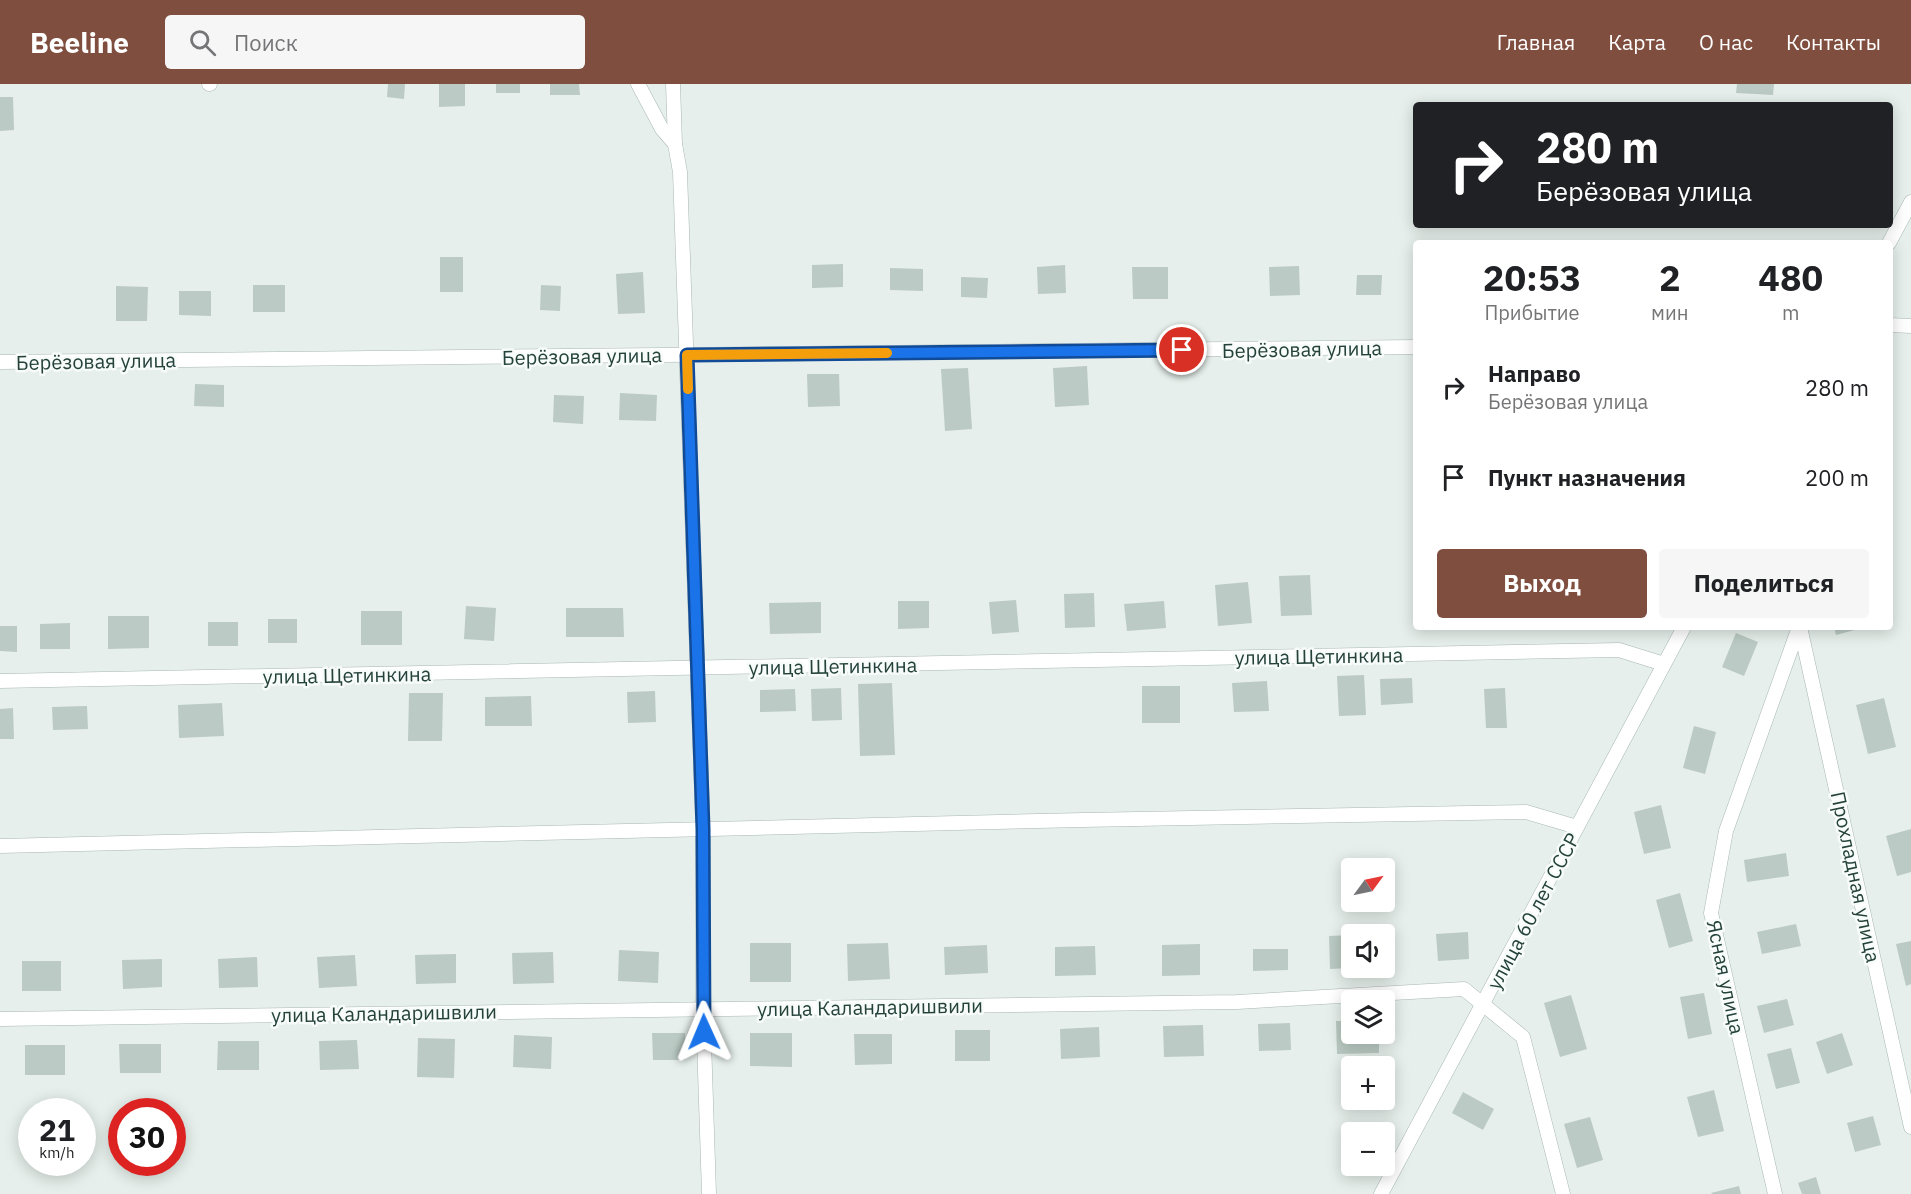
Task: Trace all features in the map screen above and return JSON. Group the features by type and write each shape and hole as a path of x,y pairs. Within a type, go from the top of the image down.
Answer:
{"street":[{"path":"638,84 662,129 675,144"},
{"path":"673,84 675,144 680,172 703,829 703,1009 709,1194"},
{"path":"1891,240 1911,202"},
{"path":"1893,326 1911,326"},
{"name":"Берёзовая улица","path":"0,362 1413,347"},
{"name":"улица 60 лет СССР","path":"1381,1194 1682,630"},
{"name":"Ясная улица","path":"1775,1194 1711,913 1726,831 1799,630"},
{"name":"Прохладная улица","path":"1801,630 1911,1127"},
{"name":"улица Щетинкина","path":"0,681 1618,651 1664,664"},
{"path":"0,846 1526,812 1577,827"},
{"name":"улица Каландаришвили","path":"0,1019 1237,1002 1464,989 1523,1037 1563,1194"}],"building":[{"path":"388,84 405,84 404,99 387,97"},
{"path":"439,84 465,84 465,106 439,107"},
{"path":"496,84 520,84 520,93 496,93"},
{"path":"550,84 579,84 580,95 550,95"},
{"path":"1737,84 1774,84 1773,95 1736,93"},
{"path":"0,97 13,97 14,130 0,131"},
{"path":"440,257 463,257 463,292 440,292"},
{"path":"843,264 843,287 812,288 812,265"},
{"path":"1065,265 1066,293 1038,294 1037,267"},
{"path":"1299,266 1300,295 1270,296 1269,267"},
{"path":"1132,267 1168,267 1168,299 1133,299"},
{"path":"890,268 923,269 923,291 890,290"},
{"path":"643,272 645,313 618,314 616,274"},
{"path":"1357,275 1382,275 1381,295 1356,295"},
{"path":"961,277 988,278 987,298 961,297"},
{"path":"253,285 285,285 285,312 253,312"},
{"path":"541,285 561,286 560,311 540,310"},
{"path":"116,286 148,287 147,321 116,321"},
{"path":"179,291 211,291 211,316 179,315"},
{"path":"1087,366 1089,405 1055,407 1053,368"},
{"path":"968,368 972,429 945,431 941,369"},
{"path":"807,374 839,374 840,406 808,407"},
{"path":"195,384 224,385 224,407 194,406"},
{"path":"620,393 657,395 656,421 619,420"},
{"path":"554,395 584,396 583,424 553,422"},
{"path":"1310,575 1312,615 1281,616 1279,576"},
{"path":"1248,582 1252,623 1218,626 1215,585"},
{"path":"1094,593 1095,627 1065,628 1064,594"},
{"path":"1016,600 1019,632 992,634 989,602"},
{"path":"898,601 929,601 929,628 898,629"},
{"path":"1164,601 1166,628 1127,631 1124,604"},
{"path":"821,602 821,633 770,634 769,603"},
{"path":"466,606 496,608 494,641 464,639"},
{"path":"566,608 623,608 624,637 566,637"},
{"path":"361,611 402,611 402,645 361,645"},
{"path":"108,616 149,616 149,648 108,649"},
{"path":"268,619 297,619 297,643 268,643"},
{"path":"208,622 238,622 238,646 208,646"},
{"path":"70,623 70,649 40,649 40,624"},
{"path":"0,626 17,626 17,652 0,651"},
{"path":"1835,630 1855,630 1836,635"},
{"path":"1736,633 1758,642 1744,676 1722,667"},
{"path":"1364,675 1366,715 1339,716 1337,676"},
{"path":"1412,678 1413,703 1381,705 1380,679"},
{"path":"1267,681 1269,711 1234,712 1232,683"},
{"path":"892,683 895,755 860,756 858,684"},
{"path":"1142,686 1180,686 1180,723 1142,723"},
{"path":"841,688 842,720 812,721 811,689"},
{"path":"1505,688 1507,728 1486,728 1484,689"},
{"path":"795,689 796,711 760,712 760,690"},
{"path":"655,691 656,722 628,723 627,692"},
{"path":"409,693 443,693 442,741 408,741"},
{"path":"531,696 532,726 485,726 485,697"},
{"path":"1884,698 1896,747 1868,754 1856,705"},
{"path":"222,703 224,736 179,738 178,705"},
{"path":"87,706 88,729 53,730 52,707"},
{"path":"13,708 14,739 0,739 0,709"},
{"path":"1694,726 1716,732 1705,774 1683,768"},
{"path":"1661,805 1671,848 1644,854 1634,812"},
{"path":"1911,829 1911,872 1897,876 1886,836"},
{"path":"1786,853 1789,876 1747,882 1744,860"},
{"path":"1680,893 1693,941 1669,948 1656,900"},
{"path":"1796,924 1801,946 1762,954 1757,932"},
{"path":"1468,932 1469,959 1438,961 1436,934"},
{"path":"1341,935 1341,968 1330,969 1329,936"},
{"path":"1911,941 1911,984 1906,986 1896,944"},
{"path":"750,943 791,943 791,982 750,982"},
{"path":"888,943 890,979 848,981 847,944"},
{"path":"1200,944 1200,975 1162,976 1162,945"},
{"path":"987,945 988,973 945,975 944,947"},
{"path":"1095,946 1096,975 1055,976 1055,947"},
{"path":"1253,949 1288,949 1288,970 1253,971"},
{"path":"619,950 659,952 658,983 618,981"},
{"path":"553,952 554,983 513,984 512,953"},
{"path":"456,954 456,983 416,984 415,955"},
{"path":"355,955 357,986 319,988 317,957"},
{"path":"257,957 258,987 219,988 218,959"},
{"path":"162,959 162,987 123,989 122,960"},
{"path":"22,961 61,961 61,991 22,991"},
{"path":"1704,993 1712,1034 1688,1039 1680,997"},
{"path":"1571,995 1587,1049 1560,1057 1544,1003"},
{"path":"1787,999 1794,1025 1764,1033 1757,1006"},
{"path":"1336,1021 1341,1021 1341,1044 1379,1044 1379,1053 1337,1054"},
{"path":"1290,1023 1291,1050 1259,1051 1258,1024"},
{"path":"1203,1025 1204,1056 1164,1057 1163,1026"},
{"path":"1099,1027 1100,1057 1061,1059 1060,1029"},
{"path":"955,1030 990,1030 990,1061 955,1061"},
{"path":"652,1033 685,1033 685,1060 653,1060"},
{"path":"750,1033 792,1033 792,1067 750,1066"},
{"path":"1842,1033 1853,1065 1827,1074 1816,1042"},
{"path":"854,1034 892,1034 892,1064 855,1065"},
{"path":"514,1035 552,1037 551,1069 513,1067"},
{"path":"418,1038 455,1039 454,1078 417,1077"},
{"path":"357,1040 359,1069 320,1070 319,1041"},
{"path":"218,1041 259,1041 259,1070 217,1070"},
{"path":"119,1044 161,1044 161,1073 120,1073"},
{"path":"25,1045 65,1045 65,1075 25,1075"},
{"path":"1791,1048 1800,1083 1776,1089 1767,1054"},
{"path":"1714,1090 1724,1131 1698,1137 1687,1097"},
{"path":"1463,1092 1494,1109 1483,1130 1452,1113"},
{"path":"1873,1116 1881,1145 1855,1152 1847,1123"},
{"path":"1590,1117 1603,1160 1577,1168 1564,1124"},
{"path":"1816,1177 1821,1194 1802,1194 1798,1183"},
{"path":"1739,1186 1741,1194 1711,1193"}],"slow traffic":[{"path":"688,389 687,355 887,353"}],"route":[{"path":"704,1032 703,829 687,355 1182,350"}]}
